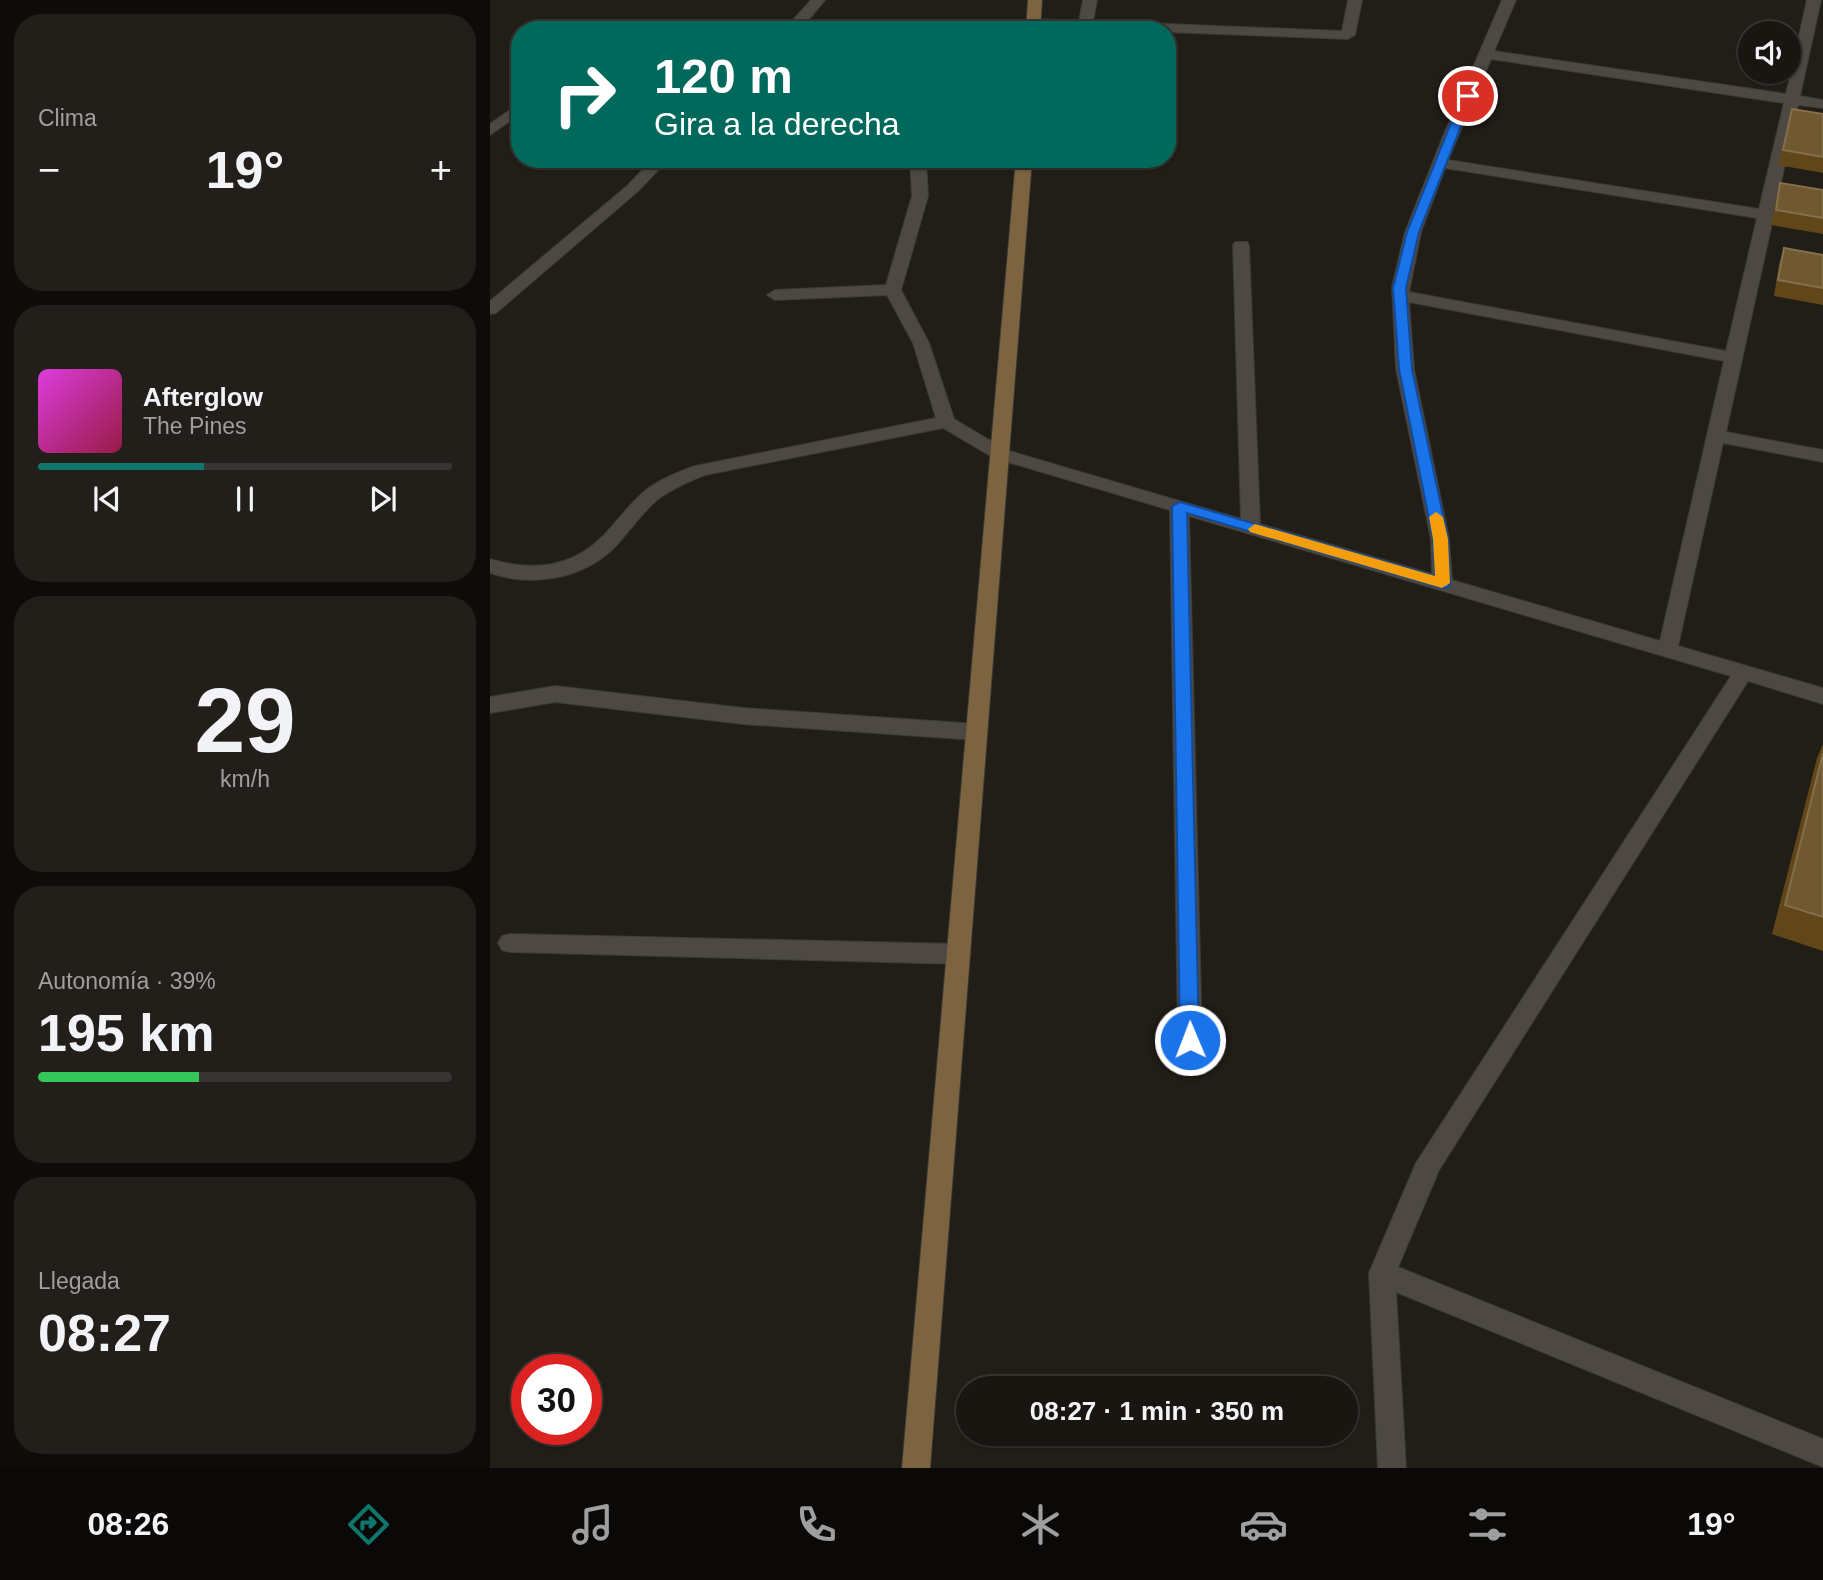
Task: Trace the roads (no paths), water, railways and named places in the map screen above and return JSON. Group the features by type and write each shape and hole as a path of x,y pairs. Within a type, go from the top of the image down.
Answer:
{"street":[{"path":"800,21 818,0"},
{"path":"1033,21 1035,0"},
{"path":"1086,21 1090,0"},
{"path":"1176,28 1348,35 1355,0"},
{"path":"1442,583 1440,539 1405,369 1400,295 1413,232 1509,0"},
{"path":"1668,648 1814,0"},
{"path":"1486,54 1823,104"},
{"path":"490,131 511,114"},
{"path":"1440,163 1766,215"},
{"path":"490,309 632,189 653,168"},
{"path":"918,168 920,197 893,290 921,343 946,422"},
{"path":"916,1468 1023,168"},
{"path":"1241,245 1251,527"},
{"path":"775,295 893,290"},
{"path":"1400,295 1734,358"},
{"path":"490,566 520,575 558,572 596,553 645,501 668,483 701,470 946,422 1000,454 1823,695"},
{"path":"1716,436 1823,456"},
{"path":"1180,506 1190,1040"},
{"path":"1392,1468 1382,1273 1429,1163 1744,672"},
{"path":"490,705 555,694 743,716 977,732"},
{"path":"510,943 959,954"},
{"path":"1382,1273 1823,1452"}]}
